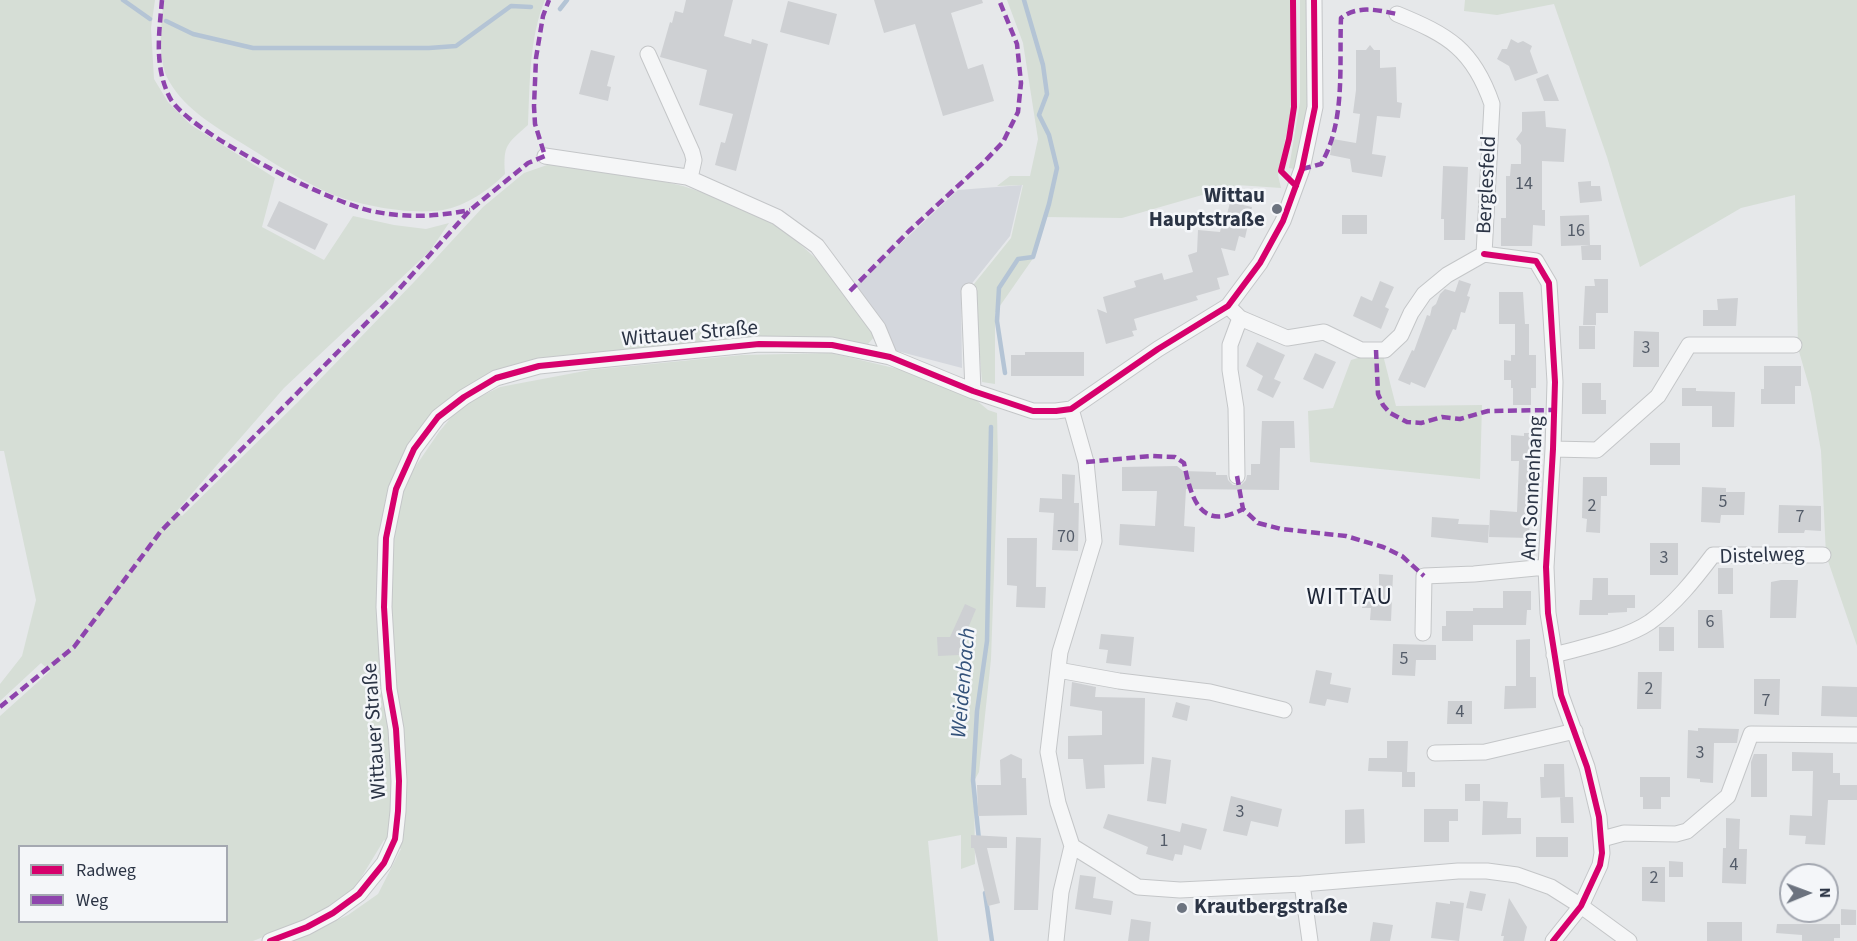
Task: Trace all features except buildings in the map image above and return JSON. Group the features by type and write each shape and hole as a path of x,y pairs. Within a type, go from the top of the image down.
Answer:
{"street":[{"path":"1056,941 1061,892 1072,846 1058,803 1048,752 1060,651 1094,541 1086,462 1071,409 1158,349 1228,306 1260,263 1283,221 1302,169 1315,107 1314,0"},
{"name":"Berglesfeld","path":"1228,306 1240,318 1287,338 1324,333 1361,350 1385,350 1401,335 1411,313 1424,294 1447,276 1484,254 1492,104 1485,81 1455,43 1432,28 1397,14"},
{"path":"648,54 692,152 694,160 690,178"},
{"path":"545,156 690,178 777,217 817,246 878,328 890,357"},
{"name":"Am Sonnenhang","path":"1484,254 1536,261 1550,283 1555,382 1546,567 1548,613 1562,695 1587,767 1602,839 1600,865 1581,906 1553,941"},
{"path":"969,291 973,391"},
{"path":"1237,476 1236,408 1230,370 1230,345 1240,318"},
{"name":"Wittauer Straße","path":"270,941 307,927 333,913 359,894 384,863 394,839 399,781 396,729 389,689 384,607 386,538 396,489 414,449 438,417 464,397 496,378 539,366 759,344 832,345 890,357 973,391 1033,411 1071,409"},
{"path":"1553,449 1597,450 1658,396 1689,345 1794,345"},
{"name":"Distelweg","path":"1554,655 1607,641 1648,623 1688,589 1713,555 1823,555"},
{"path":"1423,633 1424,576 1546,567"},
{"path":"1058,670 1119,681 1210,692 1284,710"},
{"path":"1435,753 1485,752 1575,731"},
{"path":"1602,839 1624,833 1676,834 1687,831 1728,796 1751,735 1857,735"},
{"path":"1072,846 1138,887 1180,890 1302,884 1458,871 1517,874 1551,887 1629,941"},
{"path":"1302,884 1310,941"}],"shaded area":[{"path":"0,0 155,0 151,28 154,79 168,102 191,125 275,178 262,227 324,260 353,216 426,229 449,223 430,251 284,388 176,512 182,516 298,402 483,207 524,173 547,165 572,161 683,186 746,207 790,235 822,264 875,336 868,344 823,338 774,337 537,364 427,420 403,455 386,497 378,542 377,619 387,693 398,706 391,608 390,528 398,492 439,432 453,415 473,400 500,387 590,370 742,355 831,353 915,373 969,394 988,410 997,413 998,460 991,659 979,772 974,781 975,864 961,869 961,835 928,841 938,941 292,941 348,915 378,894 401,849 384,840 350,896 315,917 253,941 0,941 0,716 50,671 41,663 0,701 0,684 22,656 36,600 4,451 0,451"},
{"path":"164,0 545,0 533,45 528,125 508,145 505,156 505,174 492,186 469,201 452,208 416,211 386,208 331,194 268,160 215,126 176,92 165,73 161,52"},
{"path":"1007,0 1292,0 1291,111 1278,175 1281,188 1237,185 1122,218 1045,217 1034,257 995,313 995,384 982,382 974,284 1011,238 1023,185 997,186 1010,176 1030,176 1038,139 1023,43"},
{"path":"1300,0 1308,0 1309,96 1304,135 1294,169 1289,168 1300,102"},
{"path":"1465,0 1857,0 1857,646 1826,555 1821,451 1811,393 1798,348 1795,195 1741,208 1640,267 1607,157 1554,4 1497,15 1464,11"},
{"path":"1022,185 1010,236 961,297 962,368 893,350 855,286 958,190"},
{"path":"1385,350 1384,359 1396,406 1482,405 1480,479 1310,462 1308,411 1333,408 1351,360"}],"waterway":[{"path":"123,0 150,19"},
{"path":"560,9 567,0"},
{"name":"Weidenbach","path":"1005,373 997,321 999,288 1018,259 1033,257 1057,168 1049,135 1039,115 1047,94 1043,65 1024,0"},
{"path":"166,21 193,34 253,48 429,48 456,46 511,6 531,7"},
{"name":"Weidenbach","path":"979,840 973,780 977,711 987,641 991,427"},
{"name":"Weidenbach","path":"985,893 992,941"}],"marked path":[{"path":"162,0 159,50 165,86 170,98 182,113 204,129 231,147 294,181 351,205 396,215 420,216 470,210"},
{"path":"0,707 74,647 161,531 391,298 470,210 528,163 545,156 535,124 534,106 536,58 543,16 549,0"},
{"path":"850,291 909,231 1003,142 1018,112 1021,83 1017,44 999,0"},
{"path":"1302,169 1321,164 1334,130 1340,92 1341,18 1361,10 1397,14"},
{"path":"1376,350 1378,394 1390,413 1407,422 1421,423 1442,417 1460,419 1488,411 1554,410"},
{"path":"1086,462 1152,456 1175,457 1184,463 1194,499 1207,514 1228,515 1243,509"},
{"path":"1237,476 1243,509 1258,523 1281,529 1346,536 1383,547 1402,556 1424,576"}],"cycle path":[{"path":"1293,0 1294,107 1281,171 1296,186"},
{"path":"270,941 307,927 333,913 359,894 384,863 395,839 399,781 396,729 389,689 384,607 386,538 396,489 414,449 438,417 464,397 496,378 539,366 759,344 832,345 890,357 973,391 1033,411 1071,409 1158,349 1228,306 1260,263 1283,221 1302,169 1315,107 1314,0"},
{"path":"1484,254 1536,261 1549,283 1555,382 1546,567 1548,613 1561,695 1587,767 1599,817 1602,853 1600,865 1581,906 1553,941"}],"place":[{"name":"Wittau Hauptstraße","path":"1277,209"},
{"name":"Krautbergstraße","path":"1182,908"}],"district":[{"name":"WITTAU","path":"1350,599"}]}
